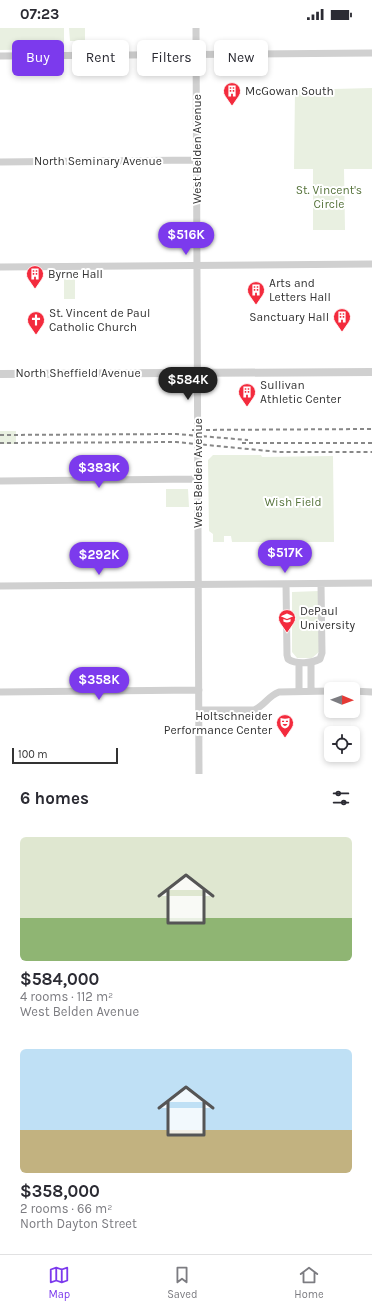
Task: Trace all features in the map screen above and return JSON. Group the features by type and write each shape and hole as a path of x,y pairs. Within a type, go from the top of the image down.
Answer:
{"street":[{"name":"West Belden Avenue","path":"196,28 196,40"},
{"path":"206,54 372,53"},
{"path":"0,56 137,55"},
{"name":"West Belden Avenue","path":"196,76 199,774"},
{"name":"North Seminary Avenue","path":"0,162 197,160"},
{"path":"0,267 372,264"},
{"name":"North Sheffield Avenue","path":"0,374 372,372"},
{"path":"0,481 198,479"},
{"path":"0,586 372,583"},
{"path":"286,584 287,654 288,659 292,662 299,663 311,662 320,659 322,653 322,584"},
{"path":"311,662 311,692"},
{"path":"299,663 299,691"},
{"path":"0,692 199,690"},
{"path":"199,710 254,710 264,704 275,693 299,691 324,692"},
{"path":"360,691 372,692"}],"green space":[{"path":"0,28 64,28 64,40 12,40 12,50 0,50"},
{"path":"69,28 85,28 85,40 70,41"},
{"name":"St. Vincent's Circle","path":"372,88 372,169 344,169 345,230 313,230 313,169 294,169 295,90"},
{"path":"64,278 75,278 75,299 64,299"},
{"path":"0,431 16,431 16,444 0,444"},
{"name":"Wish Field","path":"213,455 261,455 262,457 333,456 334,542 284,542 284,544 271,545 270,542 232,542 231,536 224,536 224,542 213,542 213,534 209,531 208,460"},
{"path":"166,489 188,489 189,507 166,507"},
{"path":"319,591 319,652 312,658 297,658 292,652 292,592"}],"railway":[{"path":"192,430 372,429"},
{"path":"0,435 176,434 248,440"},
{"path":"0,443 176,442 279,452 372,452"},
{"path":"242,443 372,443"}],"place":[{"name":"McGowan South","path":"232,106"},
{"name":"Byrne Hall","path":"35,289"},
{"name":"Arts and Letters Hall","path":"256,305"},
{"name":"Sanctuary Hall","path":"342,332"},
{"name":"St. Vincent de Paul Catholic Church","path":"36,335"},
{"name":"Sullivan Athletic Center","path":"247,407"},
{"name":"DePaul University","path":"287,633"},
{"name":"Holtschneider Performance Center","path":"285,738"}]}
